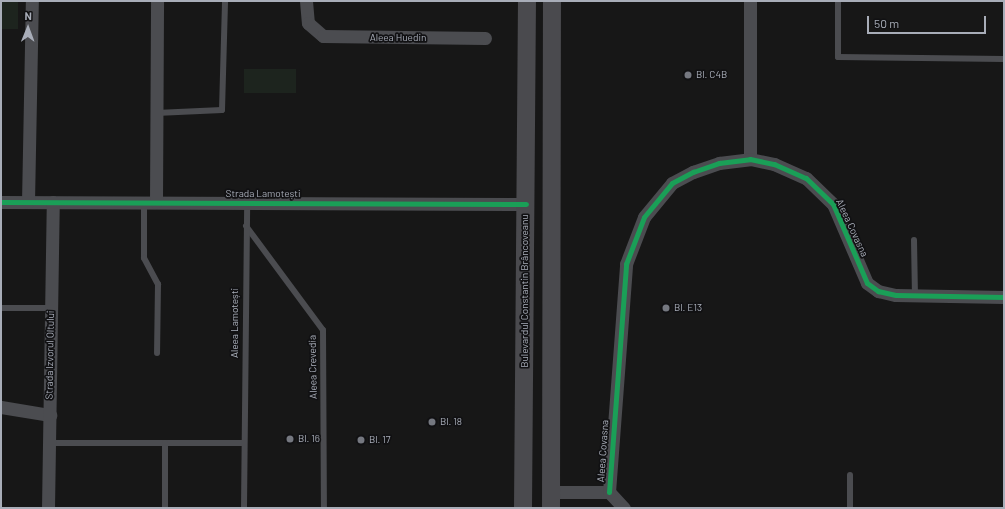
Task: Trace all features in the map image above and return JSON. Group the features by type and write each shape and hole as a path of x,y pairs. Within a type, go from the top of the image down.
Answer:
{"main road":[{"name":"Bulevardul Constantin Brâncoveanu","path":"523,508 527,1"},
{"path":"551,500 552,1"}],"street":[{"path":"28,202 32,1"},
{"path":"150,202 156,113 157,1"},
{"name":"Aleea Huedin","path":"306,1 306,15 313,31 333,38 485,38"},
{"path":"750,1 750,159"},
{"name":"Aleea Covasna","path":"609,492 622,296 626,264 644,217 672,183 719,163 750,159 791,170 821,190 833,204 867,283 878,291 915,296 1004,297"},
{"name":"Strada Lamotești","path":"1,202 526,204"},
{"name":"Strada Izvorul Oltului","path":"48,508 53,202"},
{"path":"1,407 50,415"},
{"path":"551,500 609,492 624,508"}],"lane":[{"path":"156,113 222,110 225,1"},
{"path":"838,1 838,57 1004,59"},
{"path":"150,202 144,258 158,284 157,353"},
{"name":"Aleea Lamotești","path":"244,508 246,203"},
{"name":"Aleea Crevedia","path":"246,226 323,330 324,508"},
{"path":"914,240 915,296"},
{"path":"1,308 51,308"},
{"path":"50,443 244,443"},
{"path":"165,443 165,508"},
{"path":"850,475 850,508"}],"shaded area":[{"path":"1,1 18,1 18,29 1,29"},
{"path":"244,69 296,69 296,93 244,93"}],"cycle path":[{"path":"609,492 626,264 644,217 672,183 693,172 719,163 750,159 774,164 806,178 833,204 867,283 878,291 896,295 1004,297"},
{"path":"1,202 526,204"}],"place":[{"name":"Bl. C4B","path":"688,75"},
{"name":"Bl. E13","path":"666,308"},
{"name":"Bl. 18","path":"432,422"},
{"name":"Bl. 16","path":"290,439"},
{"name":"Bl. 17","path":"361,440"}]}
